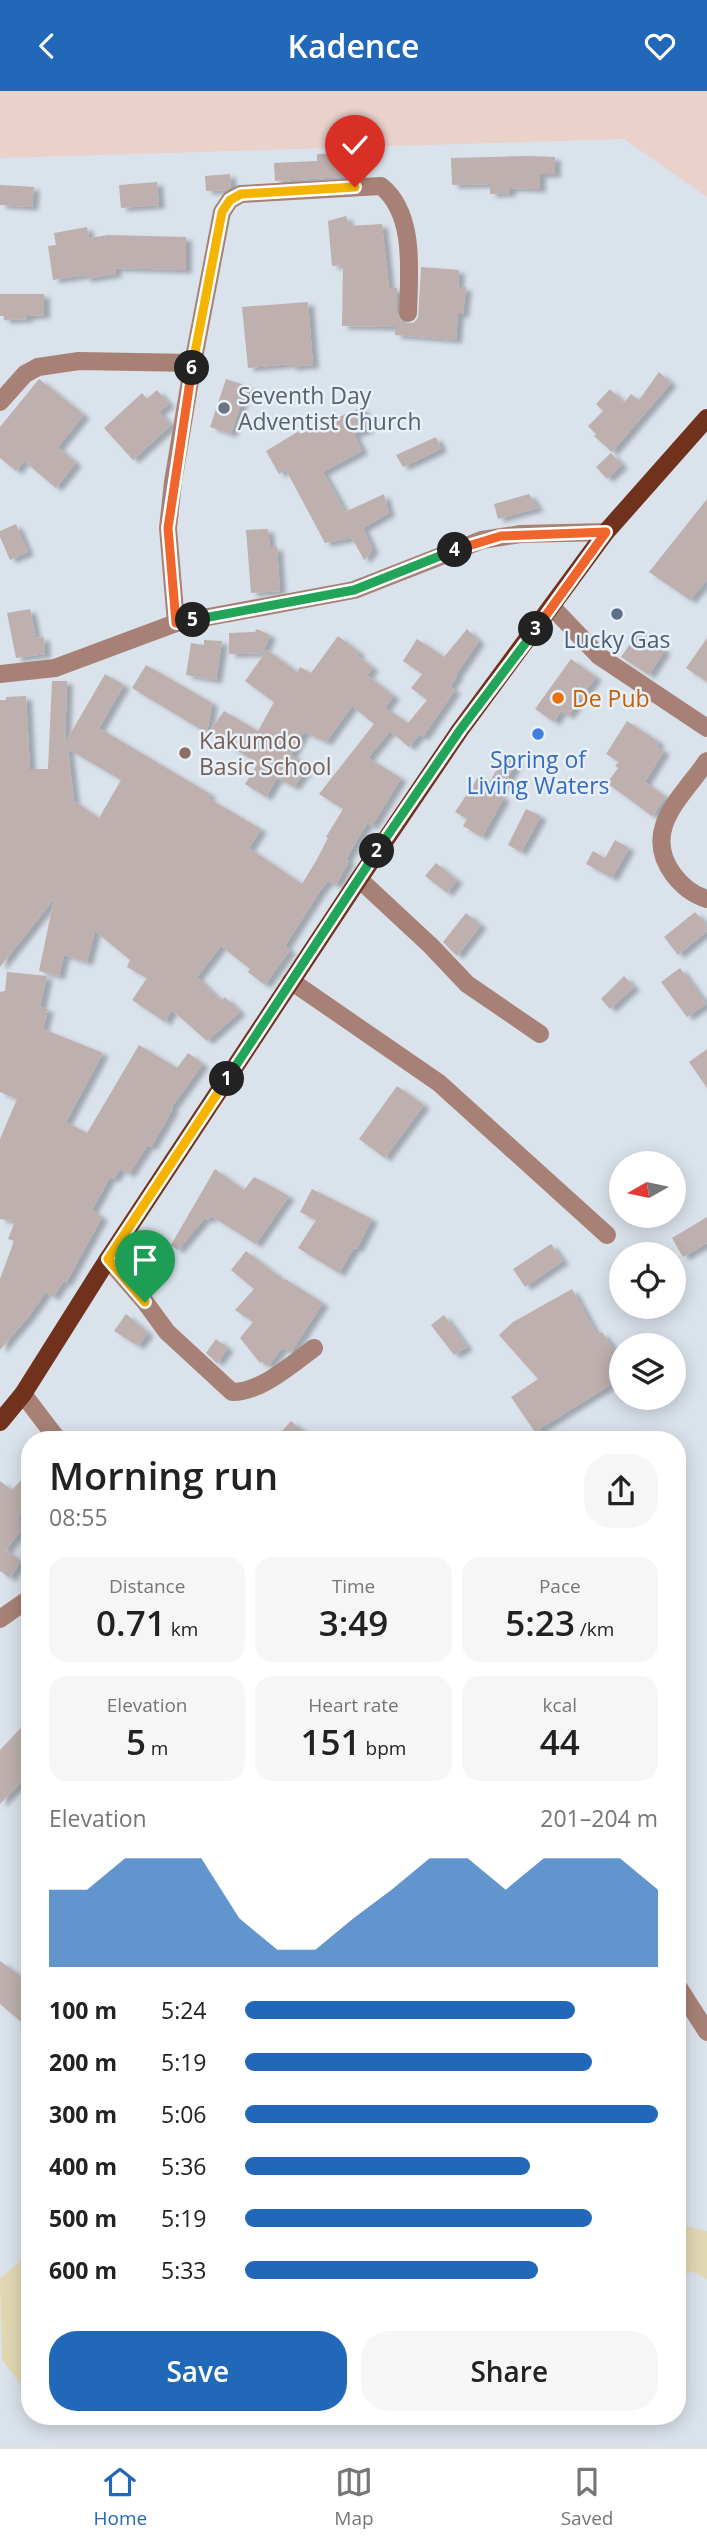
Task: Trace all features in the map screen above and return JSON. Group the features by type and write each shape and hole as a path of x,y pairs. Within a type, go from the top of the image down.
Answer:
{"main road":[{"path":"0,1422 23,1394 108,1259 460,730 606,532 707,418"}],"street":[{"path":"176,623 168,528 192,363 222,212 230,200 241,194 381,186 393,195 410,255 408,313"},
{"path":"0,402 25,374 37,367 79,361 192,363"},
{"path":"0,674 55,668 176,623 354,590 482,540 501,536 606,532"},
{"path":"552,607 599,656 707,728"},
{"path":"705,769 663,822 660,841 662,858 676,877 695,896 707,899"},
{"path":"359,879 431,946 467,984 540,1034"},
{"path":"291,981 439,1083 607,1235"},
{"path":"108,1259 167,1332 232,1392 245,1392 285,1370 314,1348"},
{"path":"23,1394 51,1431"},
{"path":"0,1619 21,1604"},
{"path":"686,1999 707,2032"}],"shaded area":[{"path":"0,91 707,91 707,197 624,139 0,158"}],"sand":[{"path":"686,2226 707,2231 707,2279 692,2271 686,2275"},
{"path":"21,2260 21,2385 2,2360 0,2279"}],"building":[{"path":"358,153 358,176 275,181 274,163 317,161 317,154"},
{"path":"555,157 555,174 540,174 540,189 510,188 510,193 490,194 490,184 452,185 451,158"},
{"path":"230,174 231,187 206,191 205,176"},
{"path":"157,182 159,205 121,208 119,185"},
{"path":"0,185 34,187 32,207 0,205"},
{"path":"346,216 349,226 382,224 389,288 397,288 397,313 403,323 413,323 418,318 421,267 459,270 458,287 466,287 463,314 458,314 456,340 395,335 395,327 342,326 343,265 332,266 328,221"},
{"path":"87,227 89,238 108,235 186,237 186,270 115,268 116,274 53,280 48,246 56,245 54,233"},
{"path":"0,294 44,294 44,315 4,320 4,316 0,316"},
{"path":"308,302 313,365 248,368 242,307"},
{"path":"659,372 671,383 612,452 594,436 596,434 588,426 603,411 596,404 610,389 624,403 631,394 639,400"},
{"path":"39,379 84,415 58,447 76,463 56,488 24,461 16,471 0,458 0,427"},
{"path":"226,379 247,386 231,434 210,427"},
{"path":"157,390 169,404 159,412 171,425 133,460 104,428 142,393 147,399"},
{"path":"362,407 368,429 354,434 362,451 323,472 345,512 384,494 389,513 363,528 373,550 364,560 352,538 325,543 286,470 279,474 266,451 299,431 300,434"},
{"path":"436,437 441,449 403,467 396,455"},
{"path":"611,453 622,465 607,479 596,467"},
{"path":"529,494 538,508 498,519 494,504"},
{"path":"707,499 707,580 690,600 649,572"},
{"path":"16,524 28,552 10,560 0,531"},
{"path":"268,529 270,547 277,547 280,591 251,593 246,530"},
{"path":"30,609 36,638 44,637 45,654 16,658 7,613"},
{"path":"257,629 270,635 263,653 229,654 229,633 255,632"},
{"path":"467,629 479,641 450,687 455,690 423,737 419,735 409,747 390,731 368,758 401,778 372,826 367,823 346,859 349,861 336,885 328,881 320,891 285,946 290,950 265,985 221,946 197,977 221,1001 225,997 240,1012 207,1041 172,1010 165,1022 132,1000 147,978 127,967 130,960 95,931 87,962 64,955 59,976 39,971 54,899 0,967 0,700 26,696 30,769 48,769 52,681 67,681 65,743 105,674 124,685 99,728 210,794 208,798 261,829 249,848 302,884 343,809 319,794 374,724 352,706 326,742 304,732 291,755 309,766 294,787 277,778 266,797 245,784 258,763 208,733 224,711 258,731 274,702 245,681 267,650 297,672 300,667 311,673 338,636 359,652 357,655 373,668 367,675 394,696 385,708 408,723 427,700 411,688 422,674 403,661 417,639 444,657","holes":["68,749 121,780 99,818 74,801"]},
{"path":"639,631 652,637 651,641 665,650 649,675 621,657"},
{"path":"707,638 707,682 686,668"},
{"path":"204,640 222,641 216,680 186,675 191,643 204,645"},
{"path":"571,659 596,677 568,716 561,711 554,722 535,709"},
{"path":"146,665 212,703 207,733 132,688"},
{"path":"627,721 659,742 656,746 664,751 645,782 666,797 652,816 607,783 618,768 615,766 619,762 606,754"},
{"path":"506,753 517,762 498,795 504,798 482,837 463,826 467,819 455,812 479,776 489,783"},
{"path":"526,809 541,816 521,852 508,845"},
{"path":"615,840 629,848 612,878 586,864 593,851 605,858"},
{"path":"436,863 457,880 447,893 425,876"},
{"path":"695,912 707,926 707,931 678,955 664,937"},
{"path":"466,913 481,925 457,956 443,942"},
{"path":"680,968 706,1004 687,1017 661,982"},
{"path":"7,972 47,976 40,1007 48,1009 43,1029 103,1053 66,1122 87,1133 139,1045 177,1068 188,1053 203,1064 171,1108 173,1109 151,1147 148,1145 129,1174 120,1169 114,1179 110,1177 92,1210 102,1217 66,1283 64,1281 53,1297 46,1292 0,1350 0,1279 14,1241 8,1239 15,1221 0,1219 0,1139 17,1099 0,1092 0,992 5,991"},
{"path":"624,976 634,987 610,1009 601,999"},
{"path":"707,1049 707,1088 689,1062"},
{"path":"397,1086 424,1105 385,1158 359,1139"},
{"path":"215,1169 244,1190 254,1177 289,1196 256,1244 211,1216 208,1220 205,1218 178,1250 171,1245"},
{"path":"312,1189 372,1219 357,1249 354,1248 339,1273 298,1248 316,1220 300,1212"},
{"path":"707,1217 707,1243 686,1255 686,1242 674,1242 672,1238"},
{"path":"551,1244 563,1261 525,1287 513,1269"},
{"path":"246,1251 284,1280 323,1303 291,1352 282,1348 268,1366 260,1363 240,1338 253,1322 235,1310 254,1289 231,1270"},
{"path":"572,1289 597,1335 602,1332 609,1343 609,1386 534,1431 511,1397 538,1379 499,1335 513,1322"},
{"path":"126,1314 148,1333 138,1346 114,1331"},
{"path":"444,1315 467,1347 454,1355 431,1325"},
{"path":"216,1339 228,1348 217,1363 206,1353"},
{"path":"291,1421 303,1431 282,1431"},
{"path":"21,1480 21,1515 17,1520 21,1522 21,1530 6,1550 21,1561 10,1578 0,1571 0,1481 12,1490"},
{"path":"21,1728 21,1782 0,1804 0,1750"},
{"path":"0,1961 21,1976 21,2022 0,2004"}],"place":[{"name":"Seventh Day Adventist Church","path":"224,408"},
{"name":"Lucky Gas","path":"617,614"},
{"name":"De Pub","path":"558,698"},
{"name":"Spring of Living Waters","path":"538,734"},
{"name":"Kakumdo Basic School","path":"185,753"}],"route":[{"path":"145,1302 108,1259 460,730 606,532 521,534 482,540 354,590 176,623 168,528 173,482 192,363 222,212 230,200 241,194 355,187"}]}
